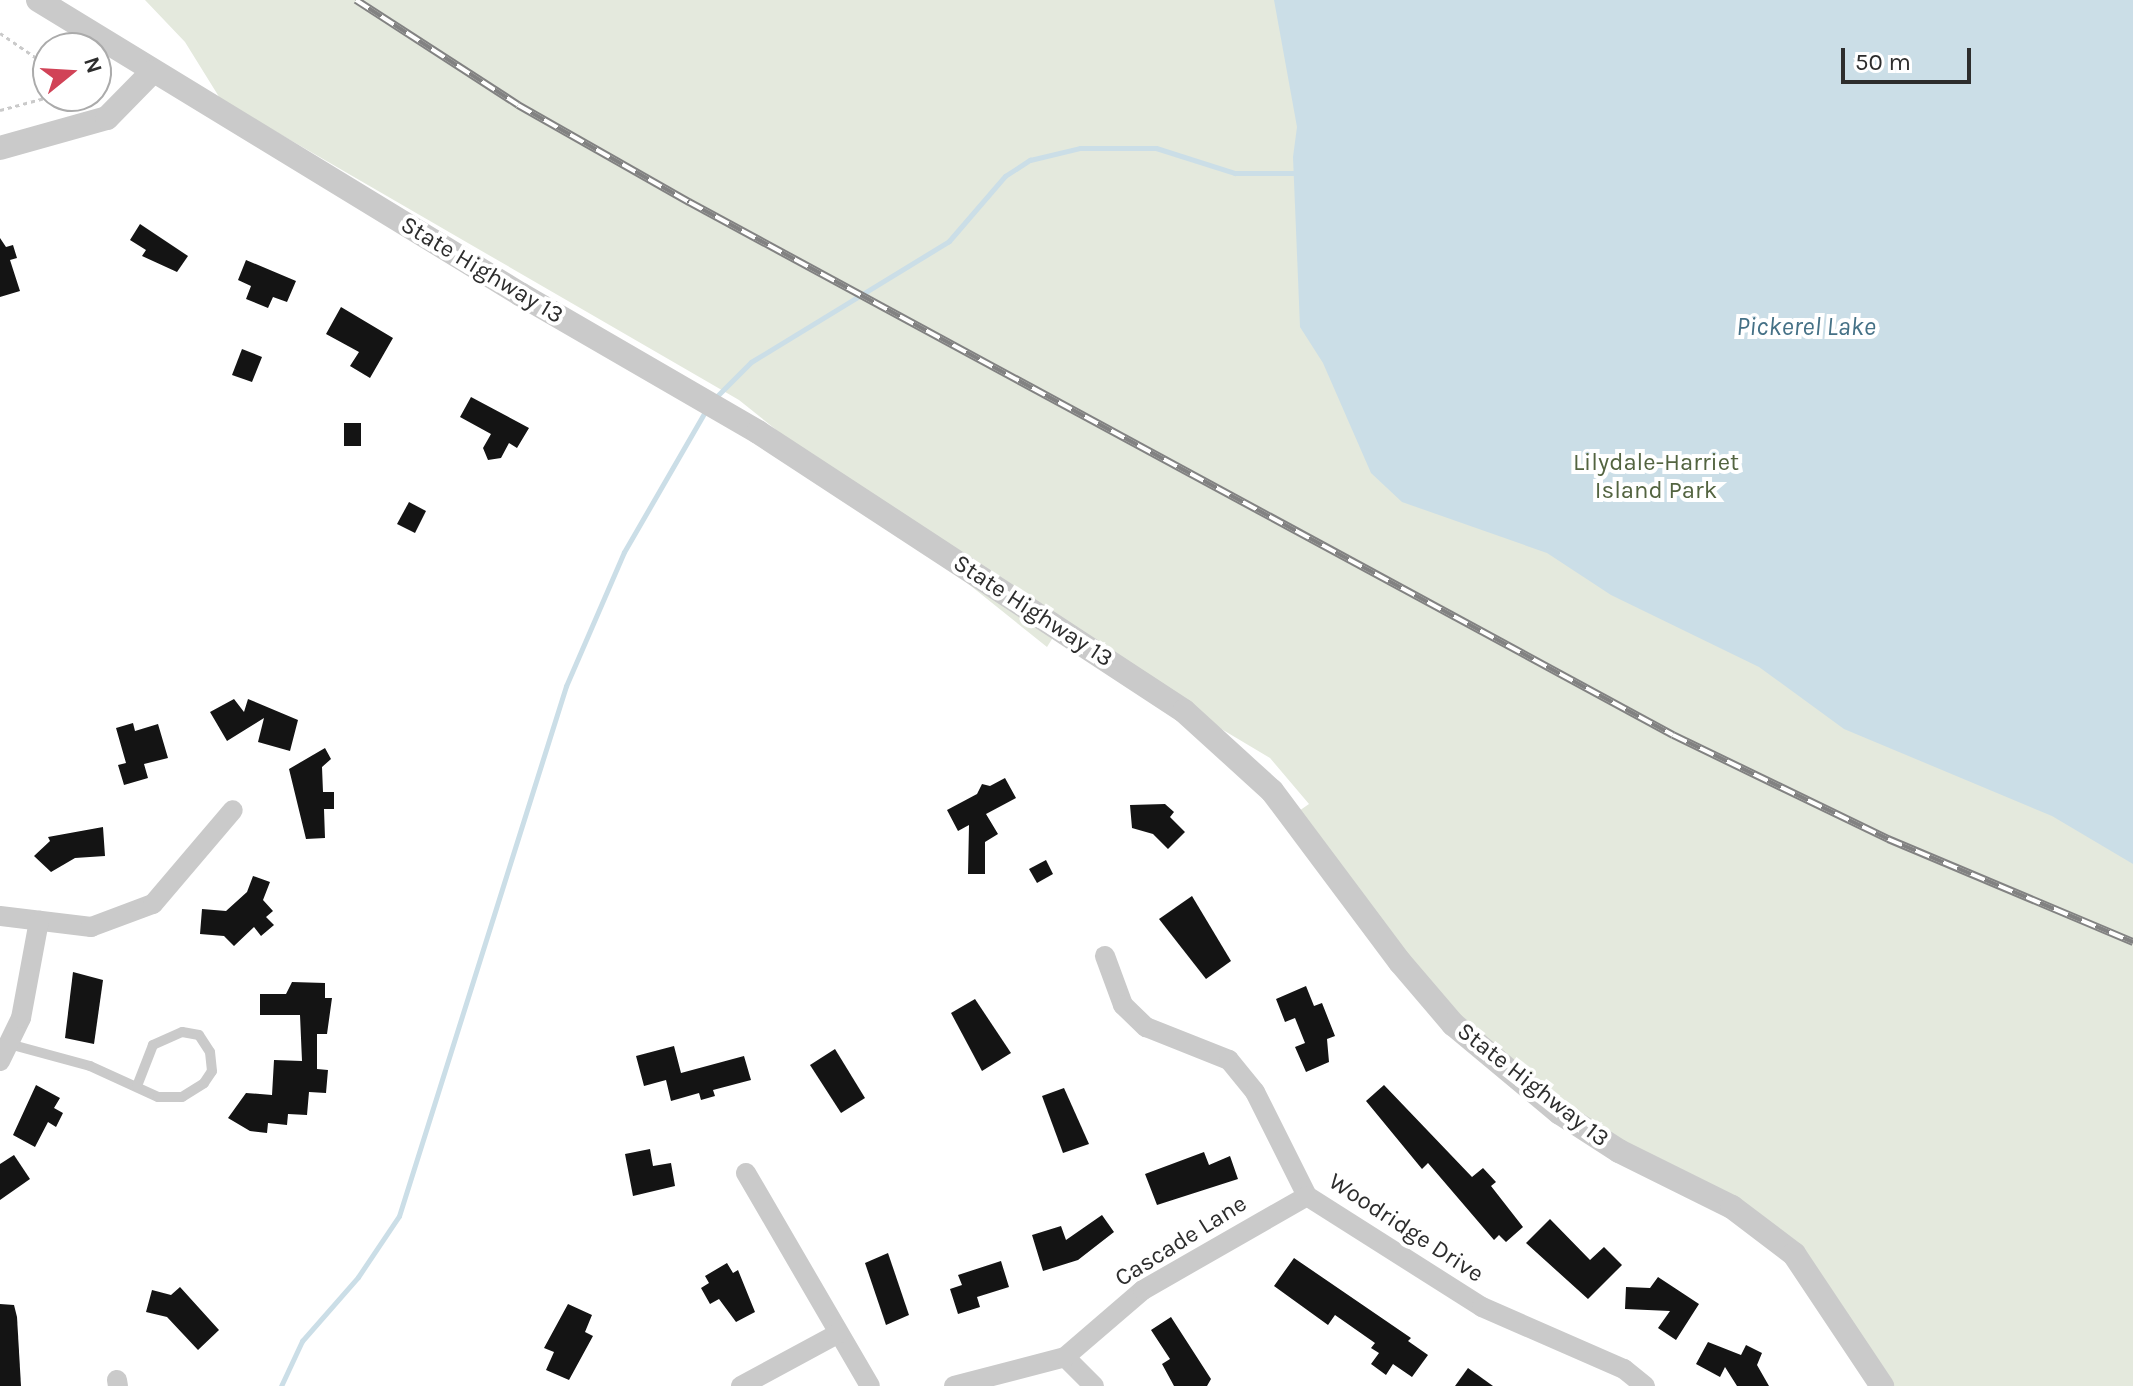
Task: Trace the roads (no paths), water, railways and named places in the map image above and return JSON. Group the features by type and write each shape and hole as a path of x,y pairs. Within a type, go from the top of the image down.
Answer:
{"street":[{"name":"State Highway 13","path":"38,0 572,325 758,432 1184,711 1272,791 1400,962 1453,1024 1560,1113 1619,1151 1732,1207 1794,1254 1882,1386"},
{"path":"0,148 107,118 152,72"},
{"path":"0,916 91,927 153,904 233,810"},
{"path":"5,1052 21,1018 39,921"},
{"name":"Woodridge Drive","path":"1105,956 1123,1005 1146,1027 1196,1043 1237,1071 1255,1092 1307,1196 1482,1307 1624,1369 1645,1386"},
{"path":"746,1173 870,1386"},
{"name":"Cascade Lane","path":"954,1386 1065,1357 1143,1290 1307,1196"},
{"path":"741,1386 839,1333"},
{"path":"1065,1357 1094,1386"}],"lane":[{"path":"5,1052 90,1066 158,1097 182,1097 204,1083 212,1071 210,1052 199,1035 182,1032 153,1045 137,1086"}],"water":[{"name":"Pickerel Lake","path":"1274,0 2133,0 2133,864 2052,816 1844,729 1759,667 1611,595 1547,553 1402,502 1371,473 1323,363 1300,327 1293,157 1297,127"}],"waterway":[{"path":"714,399 751,362 949,241 1005,176 1030,160 1080,148 1156,148 1235,173 1294,173"},
{"path":"281,1386 302,1341 358,1277 399,1216 566,686 624,552 706,410"}],"railway":[{"path":"356,0 518,105 689,202 1673,735 1888,839 2133,942"}],"park label":[{"name":"Lilydale-Harriet Island Park","path":"1656,477"}]}
